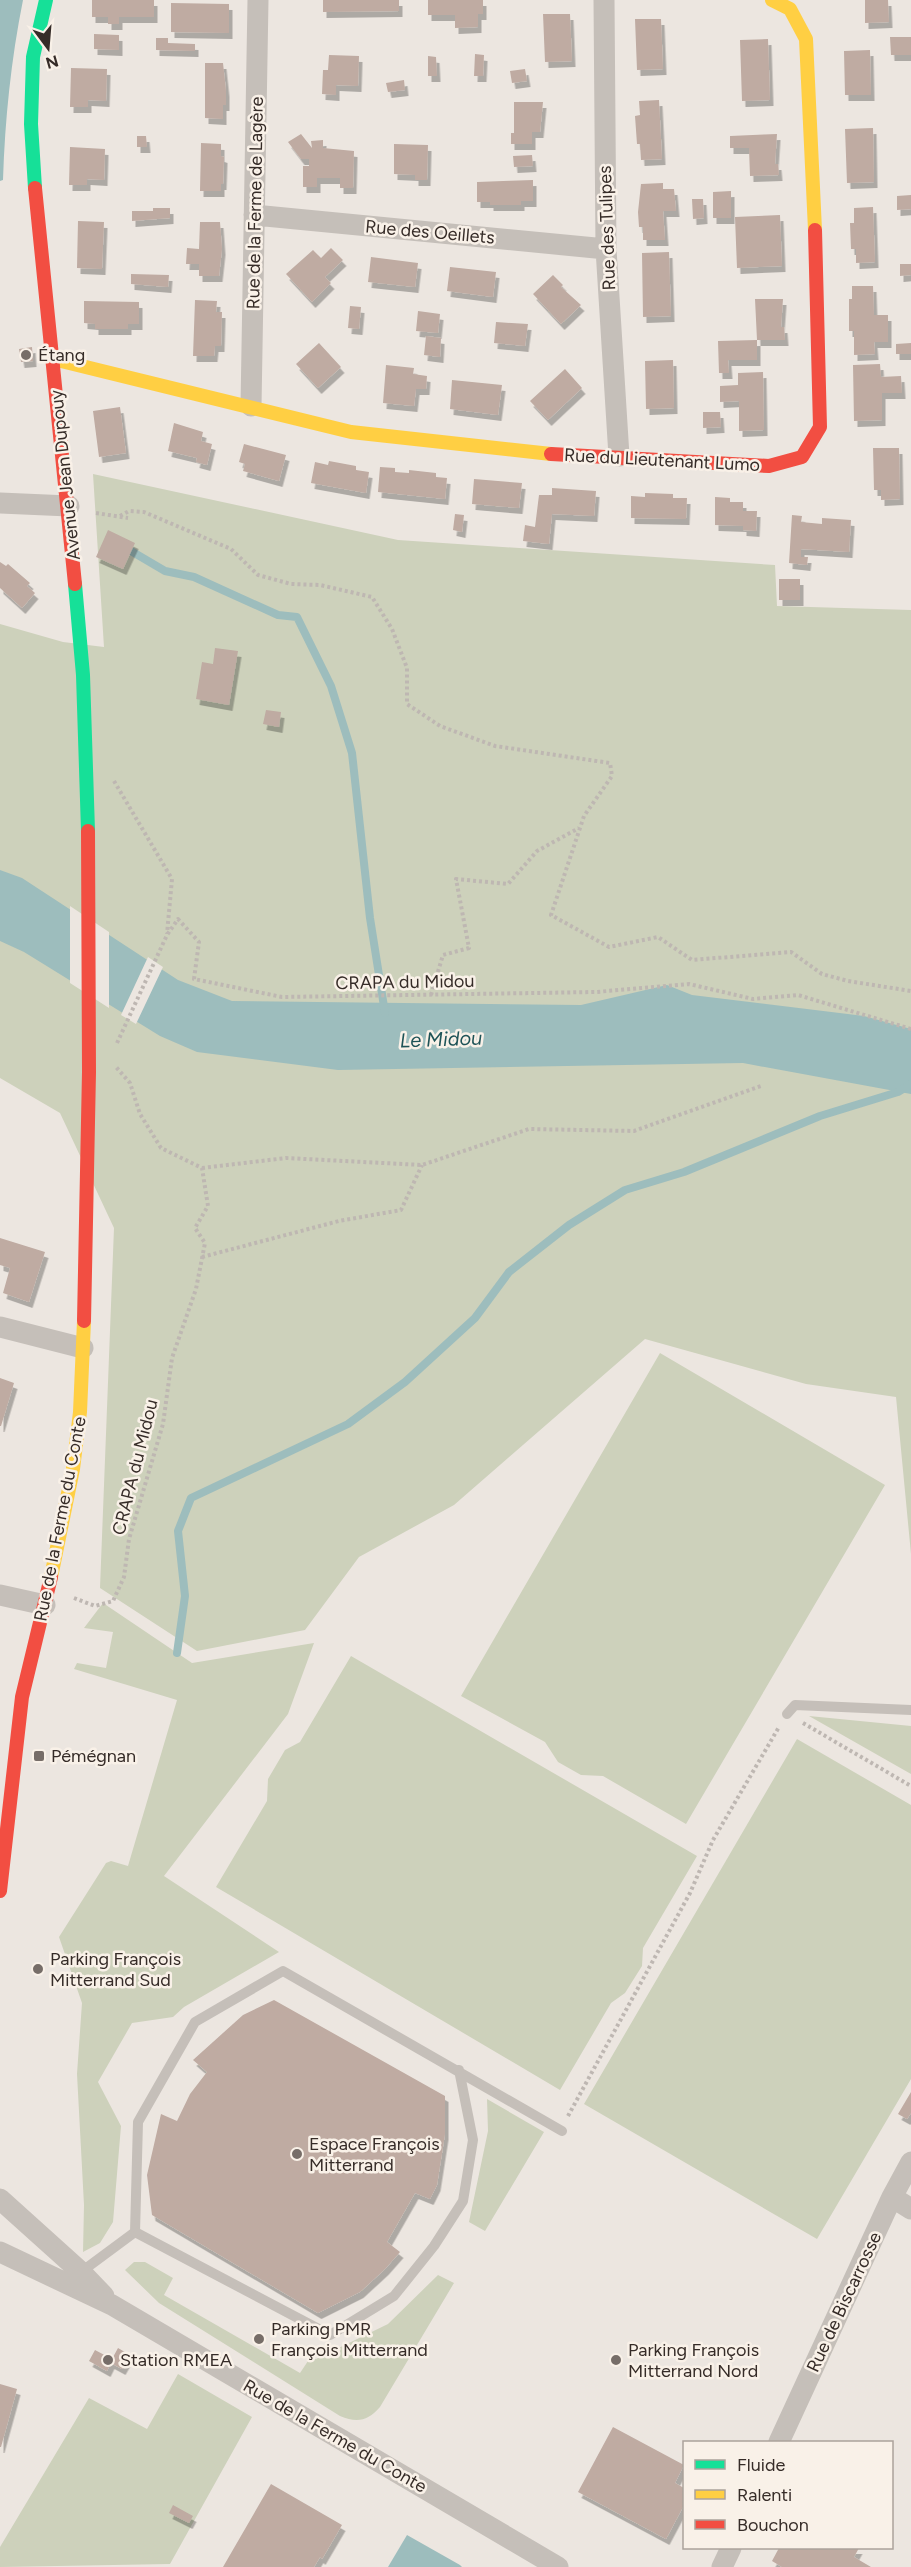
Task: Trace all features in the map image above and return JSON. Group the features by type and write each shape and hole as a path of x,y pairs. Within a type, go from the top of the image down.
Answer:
{"street":[{"name":"Avenue Jean Dupouy","path":"46,0 33,57 31,124 35,195 69,506 83,675 88,880 89,1072"},
{"name":"Rue de la Ferme de Lagère","path":"251,406 258,0"},
{"name":"Rue des Tulipes","path":"604,0 606,249 619,456"},
{"name":"Rue du Lieutenant Lumo","path":"53,359 351,432 537,453 769,466 802,457 820,427 816,251 806,39 790,9 772,0"},
{"name":"Rue des Oeillets","path":"254,215 606,249"},
{"path":"0,503 69,506"},
{"name":"Rue de la Ferme du Conte","path":"0,1891 2,1851 22,1697 45,1605 73,1469 80,1412 89,1072"},
{"path":"0,1327 83,1348"},
{"path":"0,1595 45,1605"},
{"name":"Rue de Biscarrosse","path":"779,2441 892,2197 911,2162"},
{"path":"892,2197 911,2209"},
{"name":"Rue de la Ferme du Conte","path":"0,2199 81,2272 112,2305"},
{"name":"Rue de la Ferme du Conte","path":"0,2252 112,2305 558,2567"},
{"path":"722,2567 730,2549"}],"lane":[{"path":"787,1714 795,1705 911,1710"},
{"path":"135,2232 138,2122 143,2112 195,2022 283,1971 562,2130"},
{"path":"135,2232 330,2335 394,2296 434,2246 463,2201 473,2140 459,2070"},
{"path":"81,2272 135,2232"}],"path":[{"path":"120,516 129,511 144,512 231,549 258,575 291,584 320,585 372,597 392,628 407,668 407,704 440,726 495,746 610,763 612,776 584,816 551,915 609,947 658,937 692,960 791,952 822,974 848,981 911,991"},
{"path":"89,1072 109,1060 167,935 172,879 111,776"},
{"path":"431,995 443,955 469,948 456,879 508,884 537,851 580,827"},
{"name":"CRAPA du Midou","path":"167,935 178,919 199,942 195,979 282,997 596,992 689,984 753,999 798,994 911,1029"},
{"path":"109,1060 130,1083 140,1114 161,1148 202,1168 286,1158 422,1165 529,1129 634,1131 761,1086"},
{"path":"202,1257 339,1221 401,1210 422,1165"},
{"name":"CRAPA du Midou","path":"66,1595 95,1606 113,1601 124,1578 129,1539 163,1424 172,1358 196,1289 205,1243 195,1228 208,1206 202,1168"},
{"path":"562,2130 573,2103 690,1893 714,1840 787,1714 911,1786"}],"green space":[{"path":"93,474 398,540 775,565 777,606 911,610 911,1554 896,1397 806,1384 645,1339 454,1505 359,1557 305,1630 197,1651 100,1588 114,1228 60,1113 0,1078 0,624 63,642 104,647"},
{"path":"660,1353 885,1485 686,1824 603,1776 581,1775 558,1762 545,1742 461,1696"},
{"path":"103,1603 192,1663 314,1643 288,1714 164,1876 279,1952 184,2007 173,2017 132,2023 98,2082 121,2126 113,2222 100,2243 83,2252 84,2205 77,2074 82,2003 59,1937 106,1863 111,1861 128,1866 177,1700 74,1669 77,1663 106,1668 113,1632 84,1628"},
{"path":"351,1656 697,1856 643,1948 642,1966 625,1993 611,2003 560,2090 216,1887 267,1801 268,1779 285,1750 300,1742"},
{"path":"809,1716 911,1726 911,1774"},
{"path":"797,1739 911,1805 911,2079 817,2239 584,2104"},
{"path":"487,2099 544,2132 485,2231 469,2222 488,2131"},
{"path":"134,2262 145,2262 173,2278 164,2295 300,2373 310,2358 316,2359 388,2324 438,2275 454,2283 380,2407 367,2418 352,2420 340,2416 159,2303 125,2270"},
{"path":"178,2374 252,2417 170,2564 0,2567 0,2547 89,2398 147,2429"}],"water":[{"path":"0,0 23,0 9,90 3,180 0,181"},
{"name":"Le Midou","path":"0,870 22,878 178,980 232,1001 581,1005 667,985 692,995 864,1016 911,1029 911,1094 743,1063 338,1070 197,1052 160,1036 24,952 0,941"},
{"path":"407,2535 460,2565 462,2567 388,2567"}],"pier":[{"path":"70,906 109,932 109,1008 70,983"},
{"path":"148,957 163,967 136,1024 121,1015"}],"building":[{"path":"92,0 154,0 154,17 119,17 119,24 108,24 108,17 92,17"},
{"path":"323,0 399,0 399,11 323,12"},
{"path":"428,0 483,0 483,14 478,14 478,27 455,28 455,15 428,15"},
{"path":"865,0 888,0 889,22 865,23"},
{"path":"171,3 229,4 229,33 171,32"},
{"path":"543,14 570,14 572,61 545,62"},
{"path":"635,19 661,19 663,69 637,70"},
{"path":"94,34 119,35 119,50 94,49"},
{"path":"890,37 911,37 911,55 891,55"},
{"path":"156,38 168,38 168,43 195,44 195,51 156,50"},
{"path":"768,39 770,100 742,101 740,40"},
{"path":"870,50 871,95 845,95 844,51"},
{"path":"475,54 484,55 483,76 474,76"},
{"path":"329,55 359,56 358,86 336,85 336,95 322,94 323,70 328,70"},
{"path":"428,56 436,57 437,76 428,76"},
{"path":"205,63 223,63 226,105 223,105 223,119 205,118"},
{"path":"71,68 107,69 106,101 88,100 88,107 70,107"},
{"path":"525,69 527,81 512,83 510,71"},
{"path":"404,80 405,90 388,92 386,83"},
{"path":"659,100 662,159 641,160 640,144 637,144 635,116 640,115 639,101"},
{"path":"514,102 543,102 540,132 532,132 532,144 511,144 511,133 514,133"},
{"path":"873,128 874,182 847,183 845,129"},
{"path":"301,134 312,148 311,141 323,140 323,148 354,151 353,188 340,188 340,178 317,178 317,187 303,187 303,166 309,166 309,159 301,159 288,142"},
{"path":"777,134 775,164 778,164 779,175 750,176 749,148 730,148 730,136"},
{"path":"137,136 146,136 147,147 137,147"},
{"path":"201,143 221,144 221,156 224,157 221,191 200,191"},
{"path":"394,144 428,145 427,180 415,180 415,175 394,174"},
{"path":"70,147 105,149 104,180 87,179 87,185 69,185"},
{"path":"532,155 533,166 514,167 513,156"},
{"path":"533,180 533,201 521,201 521,205 490,205 490,202 477,202 477,182"},
{"path":"663,183 663,189 674,189 676,211 663,211 665,240 643,240 643,227 639,227 638,212 641,184"},
{"path":"731,191 731,218 713,218 713,192"},
{"path":"911,195 911,209 897,210 897,196"},
{"path":"692,199 703,199 704,218 693,219"},
{"path":"873,207 875,262 856,263 856,249 851,249 850,223 854,223 854,208"},
{"path":"153,208 170,208 170,218 132,221 132,211 153,211"},
{"path":"780,215 782,266 737,268 735,217"},
{"path":"78,221 104,222 102,269 77,268"},
{"path":"200,222 220,222 222,249 219,276 199,276 199,264 186,264 187,248 199,249"},
{"path":"331,248 343,260 325,277 331,283 312,302 286,274 313,250 321,258"},
{"path":"669,252 671,316 643,317 642,253"},
{"path":"371,257 418,263 415,287 368,282"},
{"path":"900,264 911,264 911,275 900,276"},
{"path":"450,267 496,272 493,297 447,291"},
{"path":"131,274 169,275 168,287 131,284"},
{"path":"553,275 563,285 561,287 581,305 561,324 533,294"},
{"path":"852,286 873,286 874,315 888,315 888,342 874,342 875,354 854,355 854,331 849,331 849,299 852,299"},
{"path":"755,299 783,299 781,327 784,327 785,340 757,340"},
{"path":"195,300 217,301 216,312 222,312 221,346 215,346 214,356 193,356"},
{"path":"84,301 139,302 139,324 128,324 128,329 95,329 95,324 84,323"},
{"path":"350,306 361,307 359,329 348,328"},
{"path":"418,311 440,314 438,333 416,331"},
{"path":"496,322 528,324 525,346 494,343"},
{"path":"426,336 441,338 440,357 424,355"},
{"path":"757,340 757,360 728,360 729,373 719,373 718,341"},
{"path":"319,343 341,367 318,388 296,364"},
{"path":"911,343 911,354 896,354 896,344"},
{"name":"Étang","path":"32,347 33,361 21,362 19,349"},
{"path":"673,360 674,408 646,409 645,361"},
{"path":"880,364 881,377 901,376 902,393 882,393 882,420 854,421 853,365"},
{"path":"386,365 414,368 413,374 427,376 426,389 416,389 414,406 383,403"},
{"path":"565,369 582,388 548,420 530,401"},
{"path":"763,372 764,430 739,431 739,401 720,402 720,386 738,385 738,373"},
{"path":"452,380 502,385 498,415 450,409"},
{"path":"120,407 126,453 99,457 93,411"},
{"path":"703,412 720,412 721,427 703,428"},
{"path":"174,423 203,432 201,441 212,444 207,465 196,462 197,458 168,451"},
{"path":"244,444 286,455 279,481 243,471 245,464 239,462"},
{"path":"873,448 899,448 900,499 881,500 881,490 874,490"},
{"path":"329,461 356,466 356,470 369,472 366,493 311,483 315,462 328,465"},
{"path":"380,467 395,468 395,472 409,473 409,470 436,473 436,477 447,478 445,499 378,492"},
{"path":"474,479 522,483 519,508 472,504"},
{"path":"552,488 596,491 594,516 552,514 549,544 523,541 525,525 535,527 539,495 552,495"},
{"path":"645,493 673,494 673,498 687,498 686,519 631,518 631,496 645,497"},
{"path":"715,497 730,498 730,502 743,502 743,511 757,511 756,531 743,530 743,526 715,525"},
{"path":"455,514 464,515 462,532 453,530"},
{"path":"792,515 802,516 801,522 822,524 822,518 851,520 849,552 801,549 801,557 808,557 807,565 789,563"},
{"path":"108,530 135,543 123,569 96,557"},
{"path":"0,562 6,566 8,564 30,583 27,586 35,593 22,608 0,588"},
{"path":"779,579 800,579 800,600 779,600"},
{"path":"215,648 238,651 229,705 196,699 202,662 213,664"},
{"path":"266,710 281,712 279,727 263,724"},
{"path":"0,1238 45,1252 29,1302 3,1293 10,1268 0,1265"},
{"path":"0,1378 14,1383 1,1426 0,1426"},
{"name":"Espace François Mitterrand","path":"274,2000 445,2096 445,2134 437,2185 430,2199 415,2193 387,2242 400,2252 360,2292 318,2313 152,2215 147,2175 161,2114 177,2121 190,2094 207,2072 193,2060 243,2015"},
{"path":"911,2092 911,2113 907,2119 898,2114"},
{"name":"Station RMEA","path":"118,2348 130,2355 122,2369 111,2363 107,2371 89,2361 95,2350 112,2359"},
{"path":"0,2384 17,2389 1,2447 0,2447"},
{"path":"613,2427 683,2464 675,2483 683,2487 683,2507 666,2539 578,2492"},
{"path":"271,2484 342,2525 322,2559 320,2557 314,2567 223,2567"},
{"path":"173,2505 193,2516 189,2523 169,2513"},
{"path":"778,2549 858,2549 854,2557 871,2567 782,2567 772,2561"}],"waterway":[{"path":"131,551 165,571 194,577 278,615 297,617 331,686 352,753 370,918 385,1013"},
{"path":"177,1653 185,1596 178,1531 191,1498 348,1424 405,1382 475,1318 509,1272 569,1225 625,1190 684,1172 820,1116 898,1092 911,1084"}],"traffic: fast":[{"path":"35,188 31,124 33,57 46,0"},
{"path":"75,584 83,675 88,831"}],"traffic: slow":[{"path":"772,0 790,9 806,39 815,230"},
{"path":"53,359 351,432 551,454"},
{"path":"51,1577 73,1469 80,1412 84,1321"}],"traffic: jam":[{"path":"35,188 75,584"},
{"path":"551,454 769,466 802,457 820,427 815,230"},
{"path":"84,1321 89,1072 88,831"},
{"path":"0,1891 22,1697 51,1577"}],"place":[{"name":"Étang","path":"26,355"},
{"name":"Pémégnan","path":"39,1756"},
{"name":"Parking François Mitterrand Sud","path":"38,1969"},
{"name":"Espace François Mitterrand","path":"297,2154"},
{"name":"Parking PMR François Mitterrand","path":"259,2339"},
{"name":"Station RMEA","path":"108,2360"},
{"name":"Parking François Mitterrand Nord","path":"616,2360"}]}
